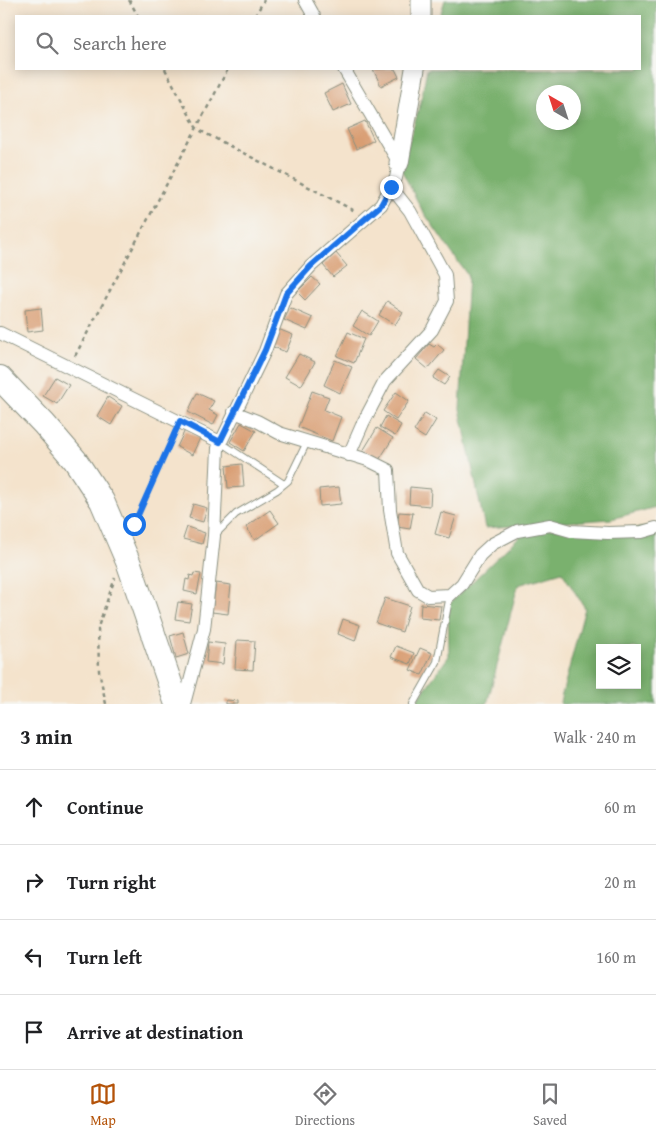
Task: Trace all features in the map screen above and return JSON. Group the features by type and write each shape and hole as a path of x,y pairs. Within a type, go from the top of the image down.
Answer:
{"highway":[{"path":"0,378 75,460 102,501 128,564 177,704"}],"street":[{"path":"305,0 313,15"},
{"path":"421,0 421,15"},
{"path":"345,70 399,162"},
{"path":"184,704 204,629 214,536 218,448 220,442 265,350 286,294 311,266 381,205 396,178 414,70"},
{"path":"349,455 385,381 432,330 447,301 445,275 410,211 391,187"},
{"path":"4,335 220,442"},
{"path":"234,412 257,421 279,433 368,460 388,470 390,510 397,553 418,590 428,596 450,595 462,584 480,555 492,544 517,531 550,525 571,531 608,533 642,532 656,528"}],"lane":[{"path":"220,442 284,484"},
{"path":"214,536 236,514 288,481 307,442"},
{"path":"413,704 437,662 450,595"}],"path":[{"path":"129,0 137,15"},
{"path":"256,15 264,0"},
{"path":"166,70 197,128 368,217"},
{"path":"70,367 227,70"},
{"path":"134,524 180,421"},
{"path":"106,704 99,671 98,627 116,574"}],"green space":[{"path":"445,0 656,0 656,507 611,519 485,528 460,409 468,276 422,210 401,169 420,105 427,70 641,70 641,15 440,15"},
{"path":"656,528 656,704 561,704 585,608 562,572 518,585 487,704 414,704 449,656 448,605 527,529"}],"building":[{"path":"373,70 396,70 399,77 381,86"},
{"path":"342,84 351,104 333,112 324,93"},
{"path":"365,121 374,140 356,149 347,129"},
{"path":"336,253 347,266 333,277 323,265"},
{"path":"312,277 320,284 305,300 297,292"},
{"path":"387,301 403,312 395,325 379,315"},
{"path":"41,308 43,330 27,332 25,310"},
{"path":"290,308 313,318 307,330 284,320"},
{"path":"362,311 378,321 369,336 353,326"},
{"path":"278,329 293,335 286,352 271,346"},
{"path":"348,332 364,339 354,363 337,356"},
{"path":"429,344 434,347 437,344 444,350 428,369 416,359"},
{"path":"299,354 315,362 301,386 285,377"},
{"path":"335,360 352,367 340,393 324,385"},
{"path":"439,370 450,377 444,385 433,378"},
{"path":"55,377 69,385 57,404 43,396"},
{"path":"312,391 329,397 324,410 341,417 332,441 298,427"},
{"path":"396,392 409,401 396,420 383,411"},
{"path":"197,393 214,401 209,410 218,415 213,425 188,412"},
{"path":"108,397 122,406 111,425 97,416"},
{"path":"425,413 436,420 425,438 414,431"},
{"path":"386,416 401,425 395,436 380,427"},
{"path":"241,423 256,431 244,451 230,442"},
{"path":"377,428 393,438 379,460 363,451"},
{"path":"185,430 200,438 192,455 177,447"},
{"path":"242,464 244,487 228,488 226,466"},
{"path":"339,487 341,504 320,506 319,489"},
{"path":"410,487 431,489 430,506 409,504"},
{"path":"193,504 207,508 203,522 189,518"},
{"path":"270,510 279,523 255,540 246,527"},
{"path":"399,512 413,513 410,529 397,527"},
{"path":"441,512 456,516 449,538 435,534"},
{"path":"187,527 205,533 202,544 183,539"},
{"path":"194,573 201,574 197,594 184,591 186,579 189,580 190,575 193,576"},
{"path":"216,583 231,585 228,614 212,612"},
{"path":"385,598 410,606 402,632 376,623"},
{"path":"178,602 192,604 189,621 175,619"},
{"path":"421,604 441,606 439,620 420,618"},
{"path":"343,619 360,625 355,641 338,634"},
{"path":"183,632 189,654 176,658 170,636"},
{"path":"237,640 255,641 253,670 235,669"},
{"path":"208,642 225,644 223,664 206,662"},
{"path":"396,646 414,653 410,664 391,657"},
{"path":"420,648 432,653 422,675 410,670"},
{"path":"226,700 238,701 238,704 226,704"}],"route":[{"path":"134,524 180,421 220,442 265,350 286,294 311,266 381,205 391,187"}]}
